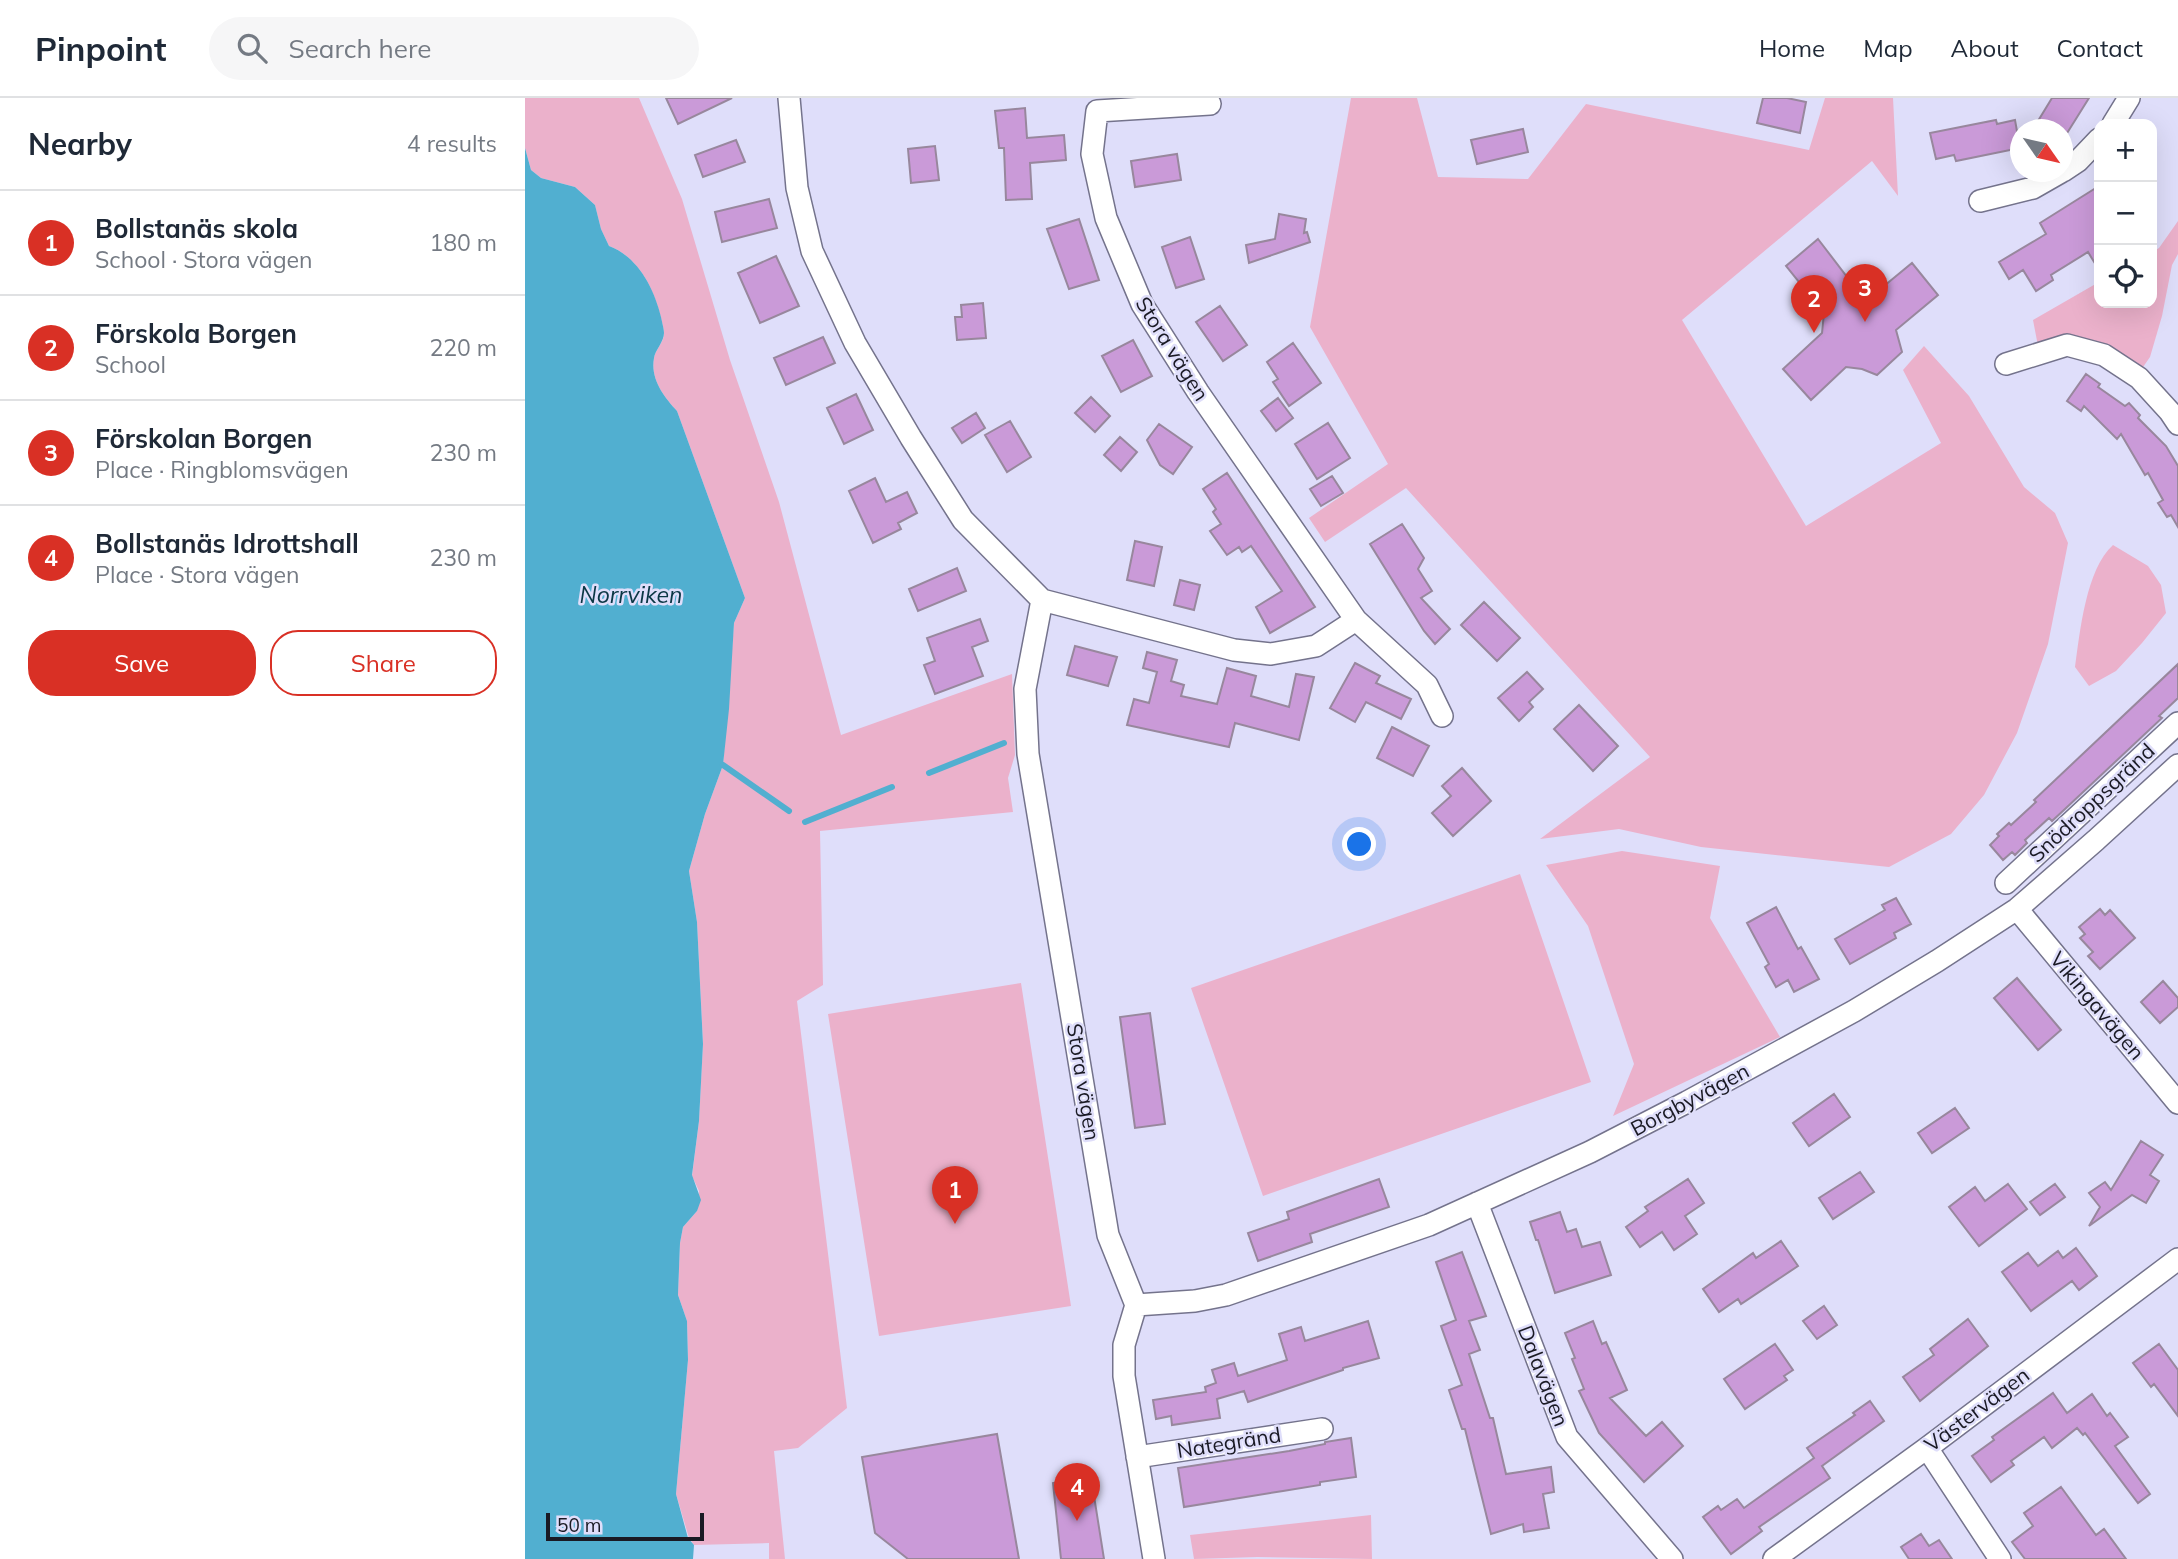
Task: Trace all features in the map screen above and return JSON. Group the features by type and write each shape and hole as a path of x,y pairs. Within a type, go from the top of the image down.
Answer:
{"street":[{"path":"789,98 797,188 812,251 855,343 911,438 964,520 1042,600 1234,650 1271,654 1316,646 1356,620"},
{"path":"2116,119 2129,98"},
{"name":"Stora vägen","path":"1210,104 1097,111 1092,154 1106,218 1142,304 1198,392 1356,620 1427,685 1442,716"},
{"path":"2073,165 2094,144"},
{"path":"1980,201 2033,188 2043,182"},
{"path":"2006,364 2067,345 2104,355 2139,378 2175,415"},
{"name":"Stora vägen","path":"1042,600 1025,689 1028,754 1108,1235 1136,1305"},
{"name":"Snödroppsgränd","path":"2006,883 2178,723"},
{"name":"Borgbyvägen","path":"1136,1305 1195,1301 1226,1295 1429,1225 1590,1152 1687,1102 1866,1004 2017,908 2178,765"},
{"name":"Vikingavägen","path":"2017,908 2178,1104"},
{"name":"Dalavägen","path":"1477,1203 1567,1437 1672,1559"},
{"name":"Västervägen","path":"1774,1559 2178,1259"},
{"path":"1136,1305 1124,1345 1124,1376 1154,1559"},
{"name":"Nategränd","path":"1137,1457 1322,1429"},
{"path":"1927,1448 2000,1559"}],"shaded area":[{"path":"525,98 639,98 682,199 730,360 779,502 841,735 1012,674 1015,755 1008,778 1013,812 820,831 823,985 797,1001 847,1408 798,1448 774,1451 785,1559 769,1559 769,1543 694,1545 689,1538 676,1494 688,1360 687,1321 678,1295 680,1243 683,1227 697,1211 699,1191 692,1176 699,1121 703,1043 697,922 689,871 705,814 723,765 734,623 745,598 677,411 656,380 654,358 664,334 654,296 636,266 609,246 595,205 575,187 541,178 531,170 525,148"},
{"path":"1351,98 1417,98 1438,177 1528,179 1586,104 1809,150 1825,98 1893,98 1898,196 1872,161 1682,320 1806,526 1941,443 1903,370 1924,346 1969,396 2024,487 2055,513 2068,543 2048,644 2017,733 1984,795 1951,834 1889,867 1701,847 1619,829 1540,839 1650,757 1406,488 1325,542 1309,518 1388,464 1310,327"},
{"path":"2178,221 2178,254 2172,265 2162,316 2150,357 2141,370 2038,346 2033,320 2094,285 2094,308 2157,308 2159,248"},
{"path":"2113,545 2148,566 2161,585 2166,613 2116,671 2089,686 2075,667 2082,619 2096,569"},
{"path":"1622,851 1720,866 1710,918 1780,1037 1613,1116 1634,1064 1588,926 1546,865"},
{"path":"1520,874 1591,1082 1263,1196 1191,988"},
{"path":"1021,983 1071,1306 879,1336 828,1014"},
{"path":"1371,1515 1372,1559 1194,1559 1190,1535"}],"water":[{"name":"Norrviken","path":"525,148 531,170 541,178 575,187 595,205 609,246 628,258 649,285 664,331 663,340 654,358 656,380 677,411 745,598 734,623 723,765 705,814 689,871 697,922 703,1044 699,1121 692,1175 701,1200 697,1211 683,1227 680,1243 678,1295 687,1321 688,1360 676,1494 688,1538 694,1545 693,1559 525,1559"}],"building":[{"path":"666,98 732,98 678,124"},
{"path":"1763,98 1787,98 1806,102 1800,133 1757,123"},
{"path":"2052,98 2089,98 2073,124 2073,119 2039,119"},
{"path":"1025,108 1027,138 1064,135 1066,160 1030,163 1032,199 1006,200 1004,148 999,148 995,111"},
{"path":"1996,120 1997,124 2010,121 2010,150 1956,161 1954,155 1936,159 1930,133"},
{"path":"1523,129 1528,152 1477,164 1471,140"},
{"path":"736,140 745,162 703,177 695,155"},
{"path":"935,146 939,180 911,183 908,149"},
{"path":"1177,154 1181,180 1135,187 1131,161"},
{"path":"2094,189 2094,262 2088,252 2051,275 2053,280 2036,291 2023,270 2009,279 1999,262 2046,234 2040,223"},
{"path":"769,199 777,228 722,242 715,212"},
{"path":"1279,214 1306,219 1304,233 1307,232 1310,242 1249,263 1246,245 1275,239"},
{"path":"1079,219 1099,280 1069,289 1047,229"},
{"path":"1190,237 1204,279 1176,288 1162,247"},
{"path":"1818,239 1854,286 1878,291 1912,263 1938,295 1896,330 1902,352 1877,375 1846,367 1811,400 1783,369 1822,333 1824,313 1786,266"},
{"path":"776,256 799,306 760,323 738,273"},
{"path":"983,303 986,338 957,340 955,317 962,317 961,305"},
{"path":"1220,306 1247,345 1223,361 1196,322"},
{"path":"823,337 835,363 786,385 774,358"},
{"path":"1133,340 1152,376 1121,392 1102,356"},
{"path":"1293,343 1321,383 1289,406 1273,382 1278,379 1267,362"},
{"path":"2086,374 2100,384 2098,387 2125,406 2129,403 2140,415 2138,418 2166,446 2178,466 2178,527 2171,515 2167,517 2158,503 2163,500 2121,434 2117,439 2084,406 2081,411 2067,401"},
{"path":"856,394 873,430 844,444 827,408"},
{"path":"1091,397 1110,416 1095,432 1075,413"},
{"path":"1278,398 1293,418 1276,431 1261,411"},
{"path":"976,413 985,428 962,443 952,428"},
{"path":"1010,421 1031,457 1007,472 985,435"},
{"path":"1328,423 1350,458 1317,479 1295,444"},
{"path":"1159,424 1192,447 1173,474 1160,465 1147,440"},
{"path":"1120,437 1137,452 1121,471 1104,455"},
{"path":"1227,473 1315,607 1270,633 1256,607 1282,591 1251,546 1242,552 1239,547 1227,555 1210,531 1221,524 1213,512 1216,509 1203,489"},
{"path":"1332,476 1343,493 1321,506 1310,489"},
{"path":"875,478 886,502 907,492 917,513 898,523 901,529 873,543 849,491"},
{"path":"1402,524 1424,558 1418,569 1432,591 1421,598 1450,629 1435,644 1424,631 1370,544"},
{"path":"1135,541 1162,547 1154,586 1127,580"},
{"path":"957,568 966,591 918,611 909,589"},
{"path":"1180,580 1200,585 1194,610 1174,605"},
{"path":"1484,602 1520,638 1497,661 1461,625"},
{"path":"980,619 988,641 972,647 983,676 935,694 924,665 935,661 927,638"},
{"path":"1075,646 1117,657 1108,686 1067,675"},
{"path":"1147,652 1177,660 1171,681 1184,685 1181,696 1217,704 1227,668 1256,676 1251,696 1289,707 1296,674 1314,677 1299,740 1235,723 1229,747 1127,725 1134,699 1149,703 1157,672 1143,668"},
{"path":"1355,663 1380,676 1376,683 1411,699 1401,719 1366,702 1355,722 1330,708"},
{"path":"2178,664 2178,698 2159,716 2162,718 2052,821 2049,818 2025,840 2027,843 2015,855 2012,852 2003,860 1990,845 1999,836 1997,834 2036,802 2034,800"},
{"path":"1527,672 1543,689 1529,702 1533,707 1519,721 1498,698"},
{"path":"1579,705 1618,746 1593,771 1554,729"},
{"path":"1392,727 1429,746 1413,776 1377,758"},
{"path":"1462,768 1491,801 1453,836 1432,813 1451,796 1442,786"},
{"path":"1896,898 1911,924 1894,933 1896,938 1850,964 1835,939 1885,910 1882,905"},
{"path":"1776,907 1798,949 1801,947 1819,979 1794,992 1788,980 1776,987 1765,967 1769,964 1747,923"},
{"path":"2100,909 2105,915 2110,910 2135,938 2100,969 2088,956 2093,952 2080,938 2085,934 2079,927"},
{"path":"2017,978 2061,1030 2038,1050 1994,998"},
{"path":"2163,981 2178,998 2178,1007 2160,1023 2141,1002"},
{"path":"1150,1013 1165,1124 1135,1128 1120,1017"},
{"path":"1834,1094 1850,1117 1809,1146 1793,1123"},
{"path":"1955,1108 1969,1128 1932,1153 1918,1133"},
{"path":"2141,1141 2163,1155 2150,1175 2159,1181 2146,1203 2132,1195 2089,1226 2100,1207 2089,1193 2105,1182 2111,1190"},
{"path":"1860,1172 1874,1192 1833,1219 1819,1198"},
{"path":"1379,1179 1389,1207 1310,1234 1312,1242 1258,1261 1248,1233 1289,1219 1287,1212"},
{"path":"1688,1179 1704,1203 1685,1216 1697,1234 1674,1250 1662,1232 1640,1247 1626,1227 1648,1211 1645,1207"},
{"path":"2008,1184 2027,1209 1979,1246 1949,1207 1975,1187 1985,1201"},
{"path":"2055,1184 2065,1197 2040,1215 2030,1202"},
{"path":"1560,1212 1567,1232 1576,1229 1582,1247 1600,1242 1611,1275 1555,1293 1530,1222"},
{"path":"1781,1241 1798,1266 1741,1304 1738,1299 1719,1312 1703,1289 1753,1253 1756,1258"},
{"path":"2076,1248 2097,1276 2079,1290 2072,1281 2031,1311 2002,1272 2028,1253 2038,1266 2058,1251 2063,1258"},
{"path":"1462,1252 1486,1316 1469,1321 1480,1350 1469,1354 1490,1418 1493,1418 1506,1474 1551,1467 1554,1492 1543,1494 1549,1528 1524,1532 1523,1524 1491,1534 1465,1429 1462,1429 1449,1390 1462,1385 1441,1326 1456,1320 1436,1262"},
{"path":"1824,1306 1837,1325 1817,1339 1803,1321"},
{"path":"1968,1319 1988,1346 1920,1401 1903,1377 1934,1355 1930,1349"},
{"path":"1368,1321 1379,1358 1248,1402 1244,1391 1217,1399 1220,1418 1172,1425 1171,1416 1156,1419 1153,1400 1206,1392 1205,1387 1216,1383 1212,1370 1234,1363 1238,1376 1287,1360 1279,1334 1301,1327 1305,1341"},
{"path":"1593,1321 1602,1344 1606,1342 1627,1390 1610,1398 1646,1436 1662,1422 1683,1446 1644,1482 1599,1433 1579,1391 1584,1389 1565,1333"},
{"path":"1775,1344 1793,1370 1784,1376 1787,1380 1745,1409 1724,1379"},
{"path":"2159,1344 2178,1370 2178,1416 2154,1384 2151,1387 2133,1363"},
{"path":"2053,1393 2067,1413 2092,1394 2107,1416 2110,1413 2128,1437 2115,1446 2150,1494 2138,1503 2085,1433 2083,1435 2077,1428 2052,1448 2044,1437 2011,1461 2014,1465 1991,1482 1972,1456 1994,1440 1992,1437"},
{"path":"1870,1401 1884,1421 1822,1466 1830,1478 1759,1527 1762,1531 1731,1554 1703,1517 1718,1506 1721,1510 1737,1499 1744,1508 1814,1458 1807,1448 1855,1415 1853,1413"},
{"path":"997,1434 1019,1559 908,1559 875,1533 862,1457"},
{"path":"1351,1438 1356,1477 1184,1507 1178,1468 1289,1451"},
{"path":"1091,1477 1104,1559 1061,1559 1053,1483"},
{"path":"2061,1487 2096,1535 2104,1529 2126,1559 2025,1559 2012,1542 2033,1526 2024,1513"},
{"path":"1921,1534 1929,1546 1939,1540 1952,1559 1909,1559 1901,1547"}],"waterway":[{"path":"929,773 1004,743"},
{"path":"723,765 789,811"},
{"path":"805,822 892,787"}],"place":[{"name":"Förskolan Borgen","path":"1865,322"},
{"name":"Förskola Borgen","path":"1814,333"},
{"name":"Bollstanäs skola","path":"955,1224"},
{"name":"Bollstanäs Idrottshall","path":"1077,1521"}]}
